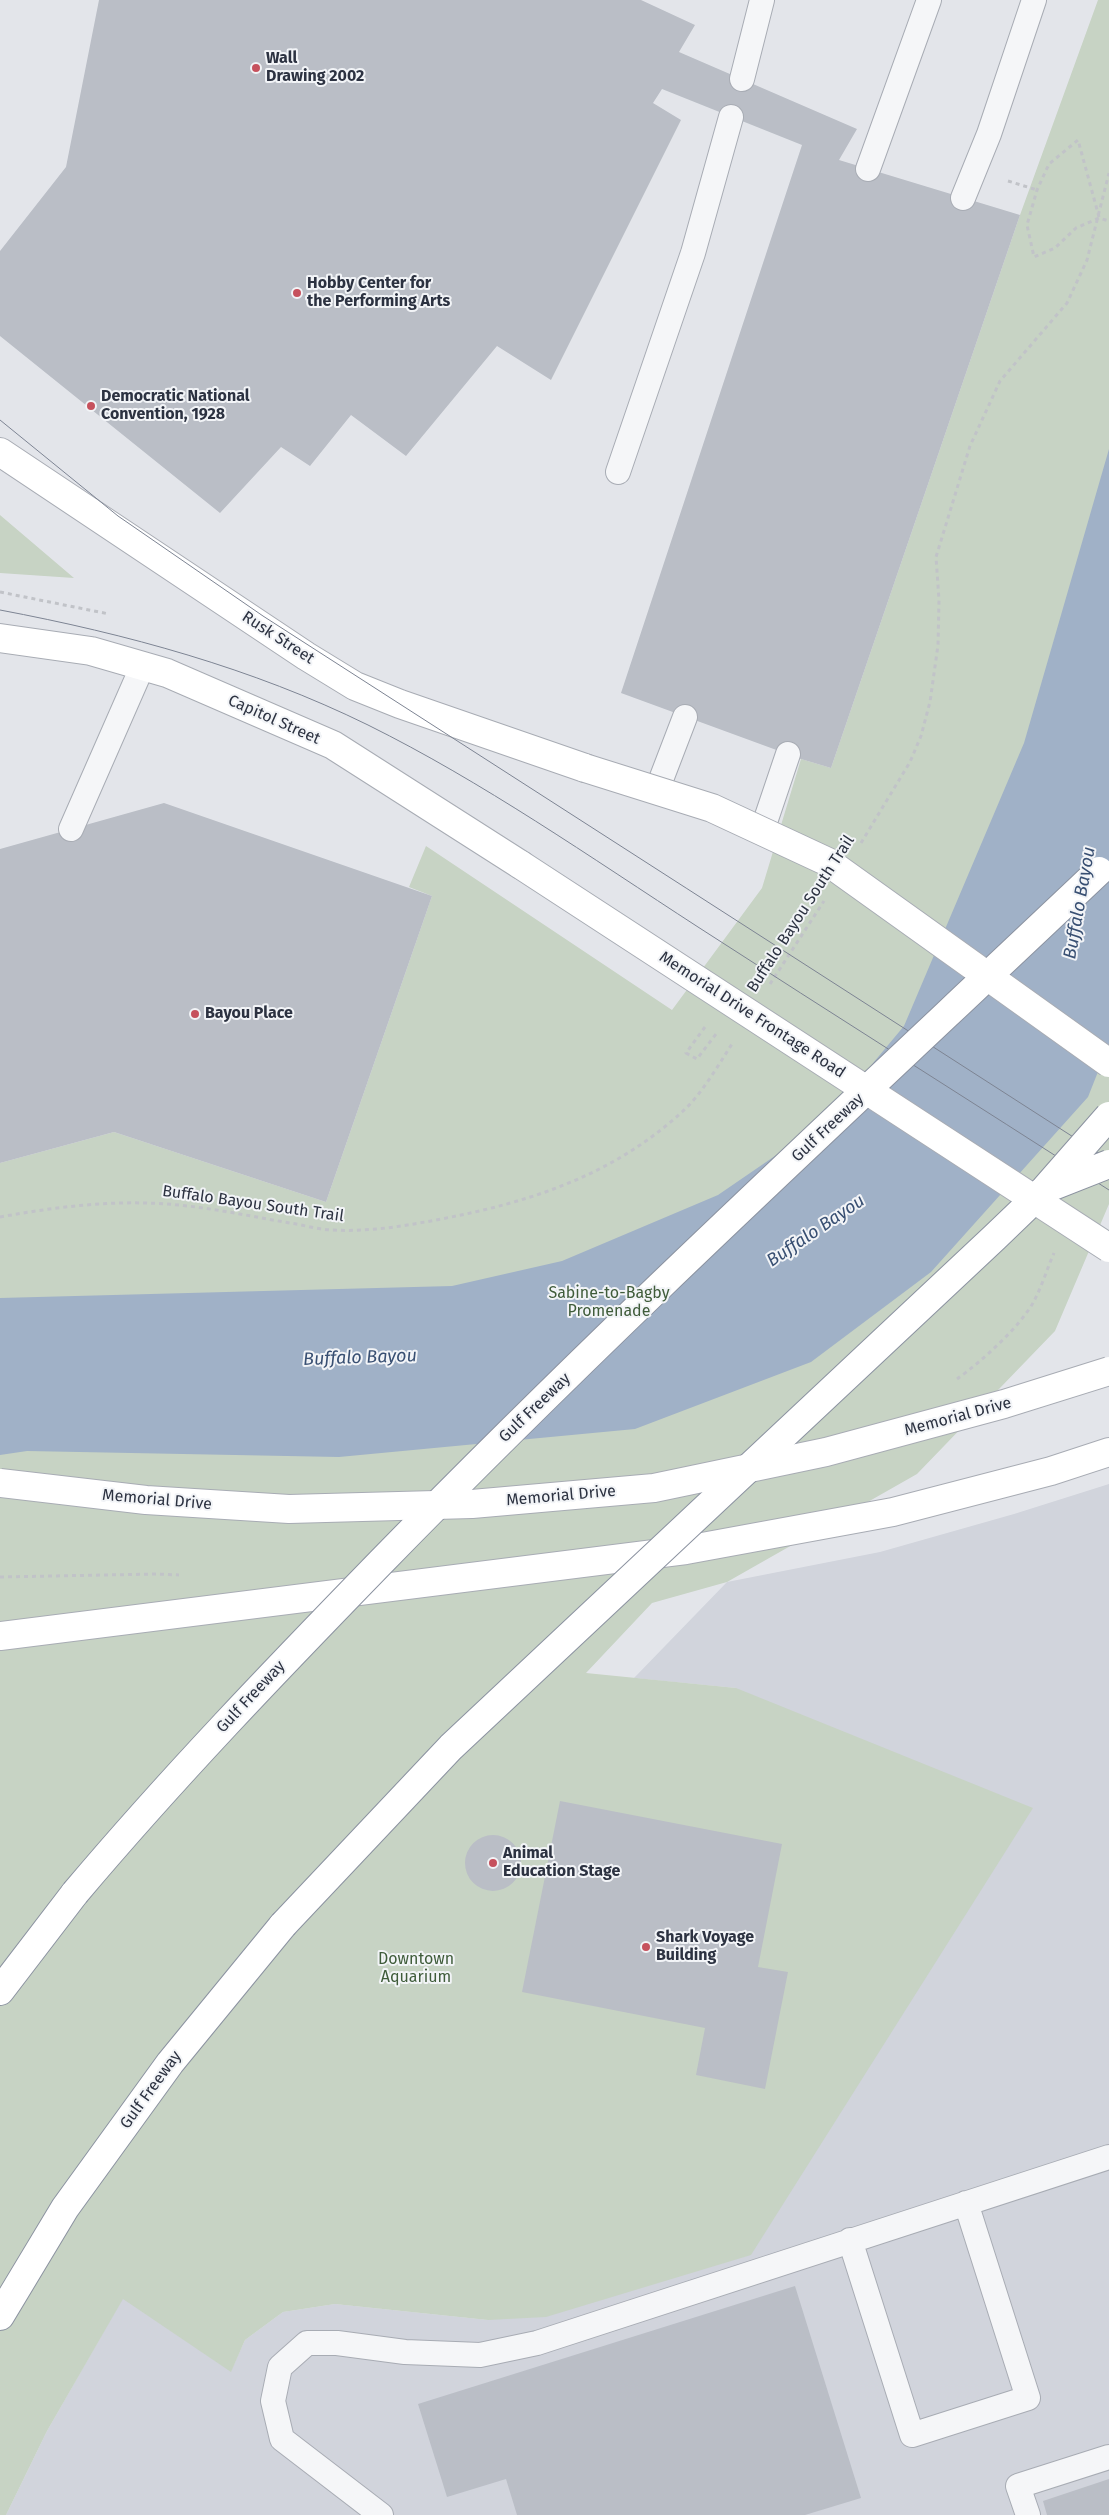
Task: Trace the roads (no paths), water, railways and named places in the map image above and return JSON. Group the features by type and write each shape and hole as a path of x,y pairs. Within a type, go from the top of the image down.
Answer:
{"main road":[{"name":"Rusk Street","path":"0,452 290,646 355,686 400,704 585,768 657,790"},
{"name":"Capitol Street","path":"0,638 91,650 143,664 332,746 521,865"},
{"path":"657,790 712,808 828,862 1109,1063"},
{"name":"Gulf Freeway","path":"0,1991 75,1893 131,1827 256,1690 468,1472 1109,862"},
{"name":"Memorial Drive Frontage Road","path":"521,865 1109,1248"},
{"name":"Gulf Freeway","path":"0,2316 65,2208 170,2063 283,1925 451,1747 995,1237 1044,1189 1109,1116"},
{"path":"1044,1189 1109,1164"},
{"name":"Memorial Drive","path":"0,1482 146,1500 289,1509 472,1504 654,1488 826,1452 1004,1404 1109,1371"},
{"path":"0,1636 686,1550 893,1512 1051,1470 1109,1452"}],"lane":[{"path":"742,79 762,0"},
{"path":"868,169 929,0"},
{"path":"963,198 989,134 1034,0"},
{"path":"618,472 692,253 731,117"},
{"path":"71,829 143,664"},
{"path":"657,790 685,717"},
{"path":"762,831 788,754"},
{"path":"381,2515 282,2439 273,2401 280,2367 307,2343 337,2343 405,2352 480,2355 537,2343 1109,2157"},
{"path":"850,2240 912,2435 1010,2404 1028,2398 966,2203"},
{"path":"1028,2515 1018,2486 1109,2457"}],"water":[{"name":"Buffalo Bayou","path":"1109,449 1109,1044 1088,1097 931,1272 811,1362 635,1429 339,1457 27,1451 0,1455 0,1298 452,1286 562,1261 718,1195 823,1123 904,1026 1024,743"}],"tram line":[{"path":"0,420 118,516 263,616 1109,1160"},
{"path":"0,610 48,619 142,642 234,670 324,705 411,747 536,821 749,960 1109,1190"}],"place":[{"name":"Wall Drawing 2002","path":"256,68"},
{"name":"Hobby Center for the Performing Arts","path":"297,293"},
{"name":"Democratic National Convention, 1928","path":"91,406"},
{"name":"Bayou Place","path":"195,1014"},
{"name":"Animal Education Stage","path":"493,1863"},
{"name":"Shark Voyage Building","path":"646,1947"}],"park label":[{"name":"Sabine-to-Bagby Promenade","path":"609,1303"},
{"name":"Downtown Aquarium","path":"416,1969"}]}
